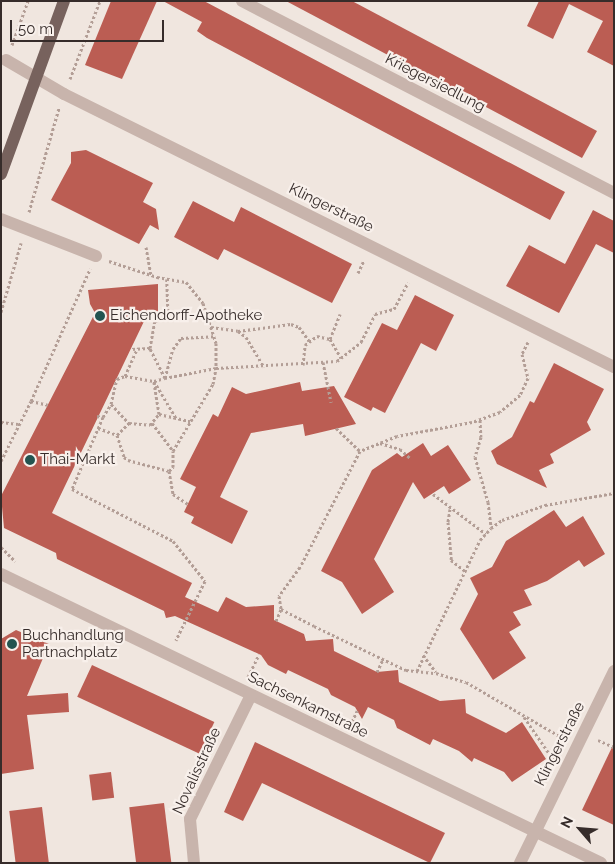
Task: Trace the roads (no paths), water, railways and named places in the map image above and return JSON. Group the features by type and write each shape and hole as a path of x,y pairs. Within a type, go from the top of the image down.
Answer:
{"main road":[{"path":"1,174 34,78 64,1"}],"street":[{"name":"Kriegersiedlung","path":"242,1 614,193"},
{"name":"Klingerstraße","path":"6,60 64,94 614,368"},
{"path":"1,219 96,256"},
{"name":"Sachsenkamstraße","path":"1,574 601,863"},
{"name":"Klingerstraße","path":"520,863 614,671"},
{"name":"Novalisstraße","path":"194,863 190,819 246,693"}],"place":[{"name":"Eichendorff-Apotheke","path":"100,316"},
{"name":"Thai-Markt","path":"30,460"},
{"name":"Buchhandlung Partnachplatz","path":"12,644"}]}
